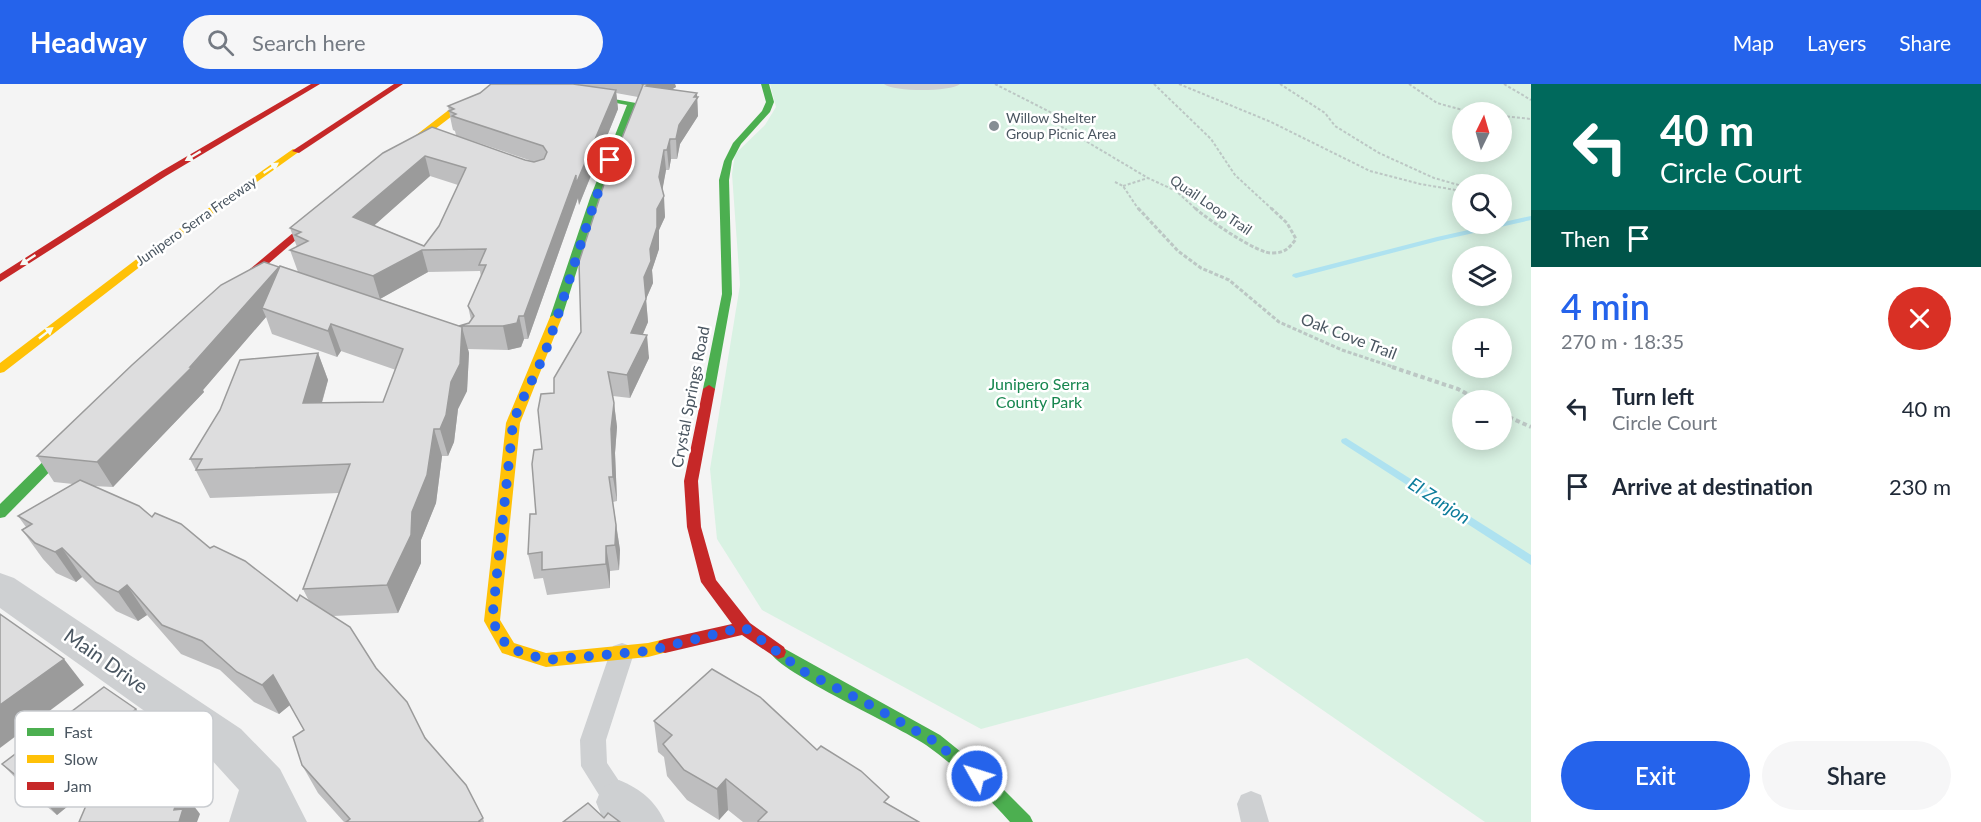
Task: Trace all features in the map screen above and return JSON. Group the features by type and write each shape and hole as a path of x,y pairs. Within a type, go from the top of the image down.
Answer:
{"main road":[{"path":"0,279 138,190 316,84"},
{"name":"Junipero Serra Freeway","path":"0,369 188,225 399,84"},
{"name":"Crystal Springs Road","path":"765,84 770,102 766,112 737,143 728,161 724,180 727,294 691,481 694,527 709,582 744,627 803,671 934,741 992,788 1023,822"},
{"path":"386,162 423,133 474,99 501,90"},
{"path":"554,91 632,103 595,198 546,348 520,400 513,423 492,621 508,648 546,660 648,651 744,627"},
{"path":"221,299 340,199"},
{"path":"0,513 84,429"}],"street":[{"path":"423,133 446,141"},
{"path":"255,269 288,280"},
{"name":"Main Drive","path":"0,588 179,711"},
{"name":"Main Drive","path":"213,735 243,758 267,809"}],"lane":[{"path":"889,84 922,87 955,84"},
{"path":"622,653 593,740 594,766 630,812"}],"path":[{"name":"Quail Loop Trail","path":"995,84 1052,113 1062,127 1148,178 1176,191 1198,211 1234,236 1270,254 1286,251 1296,239 1287,223 1235,175 1211,139 1154,84"},
{"path":"1179,84 1271,122 1370,171 1452,189"},
{"path":"1280,84 1325,113 1335,126 1379,153 1434,178 1452,183"},
{"path":"1409,84 1437,103 1452,108"},
{"path":"1504,84 1531,100"},
{"path":"1512,117 1531,119"},
{"path":"1123,186 1148,178"},
{"name":"Oak Cove Trail","path":"1115,182 1123,186 1143,216 1178,251 1201,268 1229,280 1279,321 1342,350 1460,390"},
{"path":"1512,418 1531,427"}],"green space":[{"name":"Junipero Serra County Park","path":"770,84 1531,84 1531,822 1485,822 1247,658 981,729 762,610 717,539 710,469 740,285 732,174 735,154 765,125 776,107"}],"building":[{"path":"491,84 573,84 616,90 576,184 576,175 524,316 519,316 517,323 503,326 459,326 469,323 474,316 468,306 486,265 479,265 486,249 422,250 373,276 290,250 308,241 295,235 301,232 290,228 383,153 432,127 525,160 534,162 544,159 547,152 543,146 452,116 456,114 449,111 454,109 448,106 480,93","holes":["425,156 466,168 439,226 424,246 353,217"]},
{"path":"642,84 697,93 694,97 698,97 679,125 676,139 670,139 667,150 664,150 659,177 664,196 657,209 657,227 650,249 651,261 644,277 646,299 631,333 647,335 627,375 608,372 614,403 611,429 613,477 609,477 616,525 615,545 606,546 606,564 542,570 542,552 528,554 530,514 536,514 532,464 534,450 542,449 538,410 541,394 554,393 554,378 581,332 579,262 606,178"},
{"path":"264,262 279,267 190,367 192,367 97,462 37,456 132,365 221,285"},
{"path":"280,266 462,327 460,364 451,382 446,415 440,429 434,429 427,475 412,512 411,535 387,585 303,589 350,464 196,470 202,459 190,459 220,410 240,360 318,353 303,403 383,402 403,349 331,324 328,331 262,308"},
{"path":"80,480 139,506 152,517 155,513 181,524 210,548 214,546 245,561 297,601 300,595 350,627 376,668 407,702 425,738 466,785 483,818 480,822 346,822 350,819 302,765 293,737 304,730 273,675 262,685 237,672 202,641 162,625 127,585 118,592 96,582 62,548 55,552 35,543 22,530 32,524 18,516"},
{"path":"0,614 64,659 0,705"},
{"path":"712,669 760,697 817,750 821,746 861,771 889,797 884,802 919,822 758,822 767,812 726,779 717,789 684,770 663,744 672,735 654,721"},
{"path":"104,687 136,709 133,711 72,711"},
{"path":"15,754 15,775 2,764"},
{"path":"588,803 604,818 608,813 620,822 563,822"},
{"path":"85,807 175,807 174,810 183,809 179,822 79,822"}],"waterway":[{"path":"1296,276 1437,239 1531,218"},
{"name":"El Zanjon","path":"1346,441 1531,561"}],"traffic: fast":[{"path":"709,389 727,294 724,180 728,161 737,143 766,112 770,102 765,84"},
{"path":"556,317 595,198 632,103 572,93"},
{"path":"0,513 77,436"},
{"path":"778,652 796,665 896,718 934,741 981,779 1023,822"}],"traffic: slow":[{"path":"397,154 453,111 488,93"},
{"path":"0,369 146,257 296,151"},
{"path":"556,317 513,423 492,621 508,648 546,660 648,650 665,646"}],"traffic: jam":[{"path":"0,279 163,174 316,84"},
{"path":"296,151 399,84"},
{"path":"228,293 328,208"},
{"path":"709,389 691,481 694,527 709,582 744,628 778,652"},
{"path":"665,646 744,628"}],"place":[{"name":"Willow Shelter Group Picnic Area","path":"994,126"}],"route":[{"path":"610,160 595,198 546,348 520,400 513,423 492,621 508,648 546,660 648,651 744,627 803,671 934,741 977,776"}]}
